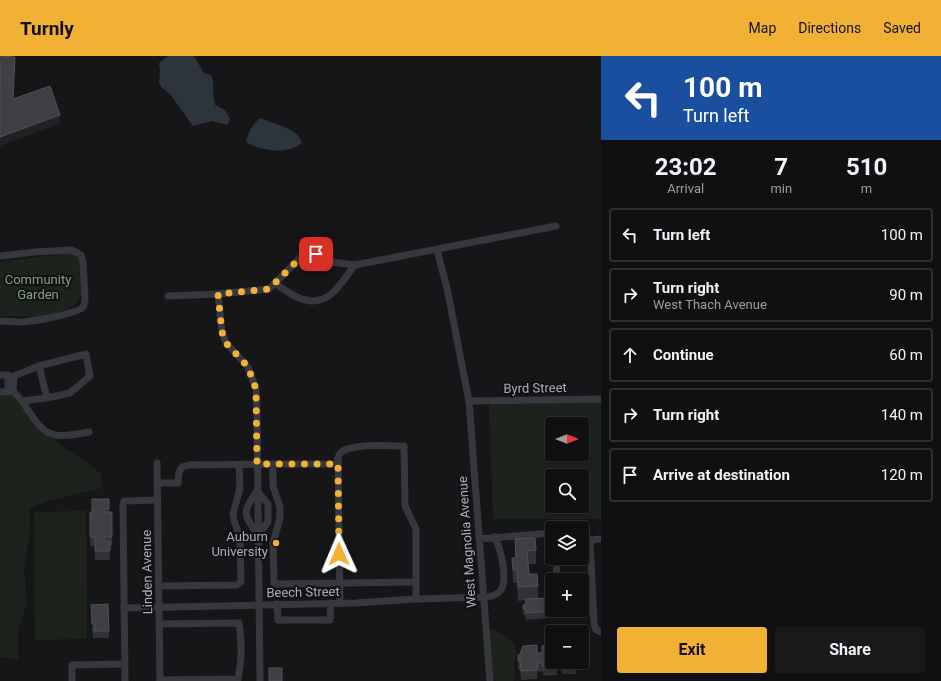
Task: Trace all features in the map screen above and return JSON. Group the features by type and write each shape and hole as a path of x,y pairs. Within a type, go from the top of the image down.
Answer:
{"street":[{"path":"168,296 218,294 269,289 301,257 311,255 314,261 318,263 331,262 355,265 556,226"},
{"path":"0,256 72,250 81,255 83,262 85,298 83,307 76,311 22,322 0,321"},
{"name":"West Magnolia Avenue","path":"437,250 447,288 469,401 482,597 490,681"},
{"path":"275,284 306,300 325,298 333,294 355,265"},
{"path":"218,294 222,332 226,343 248,367 256,389 260,681"},
{"path":"10,392 14,376 39,366 86,354 90,376 70,393 22,401"},
{"path":"39,366 47,398"},
{"path":"0,375 8,375 10,392"},
{"path":"0,392 10,392 22,401 41,429 52,435 68,436 89,432"},
{"name":"Byrd Street","path":"469,401 601,399"},
{"path":"340,603 339,454 342,451 361,446 404,446 405,506 416,529 416,599"},
{"name":"Linden Avenue","path":"157,463 160,680"},
{"path":"273,464 274,486 280,508 280,518 273,543 274,583 416,582"},
{"path":"157,483 178,483 179,472 182,467 189,466 338,464"},
{"path":"159,586 238,585 241,582 240,538 233,514 240,488 239,465"},
{"path":"257,491 247,506 247,519 258,535"},
{"path":"257,491 268,504 268,522 258,535"},
{"path":"125,681 122,504 124,501 157,500"},
{"path":"479,539 545,533"},
{"name":"Beech Street","path":"124,608 340,603 491,596 497,594 501,590 504,579 501,553 498,543 494,537"},
{"path":"601,539 590,540 594,624 596,630 601,632"},
{"path":"277,604 278,620 330,620 331,603"},
{"path":"159,624 239,623 242,662 238,679 160,680"},
{"path":"72,681 72,665 125,664"},
{"path":"253,681 260,671"}],"green space":[{"name":"Community Garden","path":"69,253 76,255 80,261 83,291 76,304 60,312 39,316 0,316 0,262"},
{"path":"13,391 60,445 84,460 101,474 102,488 44,502 30,509 30,531 24,569 27,603 18,631 18,660 6,657 0,658 0,392"},
{"path":"601,402 601,519 493,519 489,404"},
{"path":"86,511 87,639 35,640 34,512"},
{"path":"489,628 504,635 514,643 517,655 515,659 515,675 513,681 496,681 493,679"}],"shaded area":[{"path":"168,56 194,56 204,73 211,75 213,80 215,105 225,110 230,119 227,125 212,121 193,126 170,94 162,88 159,83 159,63"},
{"path":"261,118 290,129 299,137 302,143 289,149 274,150 259,148 246,142 251,128"}],"building":[{"path":"1,56 15,57 13,99 50,86 60,115 0,137"},
{"path":"92,499 109,499 109,509 104,509 104,512 112,512 112,537 104,537 104,541 110,541 110,551 95,551 95,537 90,537 90,512 92,512"},
{"path":"535,538 536,550 527,551 529,574 537,574 538,586 518,587 517,570 513,570 512,558 516,558 515,539"},
{"path":"545,598 545,611 526,613 525,608 523,609 523,605 526,604 525,599"},
{"path":"108,604 109,631 93,631 93,629 95,629 95,624 92,624 91,605"},
{"path":"537,645 537,653 542,653 542,646 545,646 545,667 543,667 543,662 538,663 537,670 521,671 518,655 520,654 523,646"},
{"path":"269,668 282,668 282,681 269,681"}],"place":[{"name":"Auburn University","path":"276,543"}],"route":[{"path":"316,254 301,257 269,289 218,294 222,332 226,343 248,367 256,389 257,464 338,464 339,554"}]}
